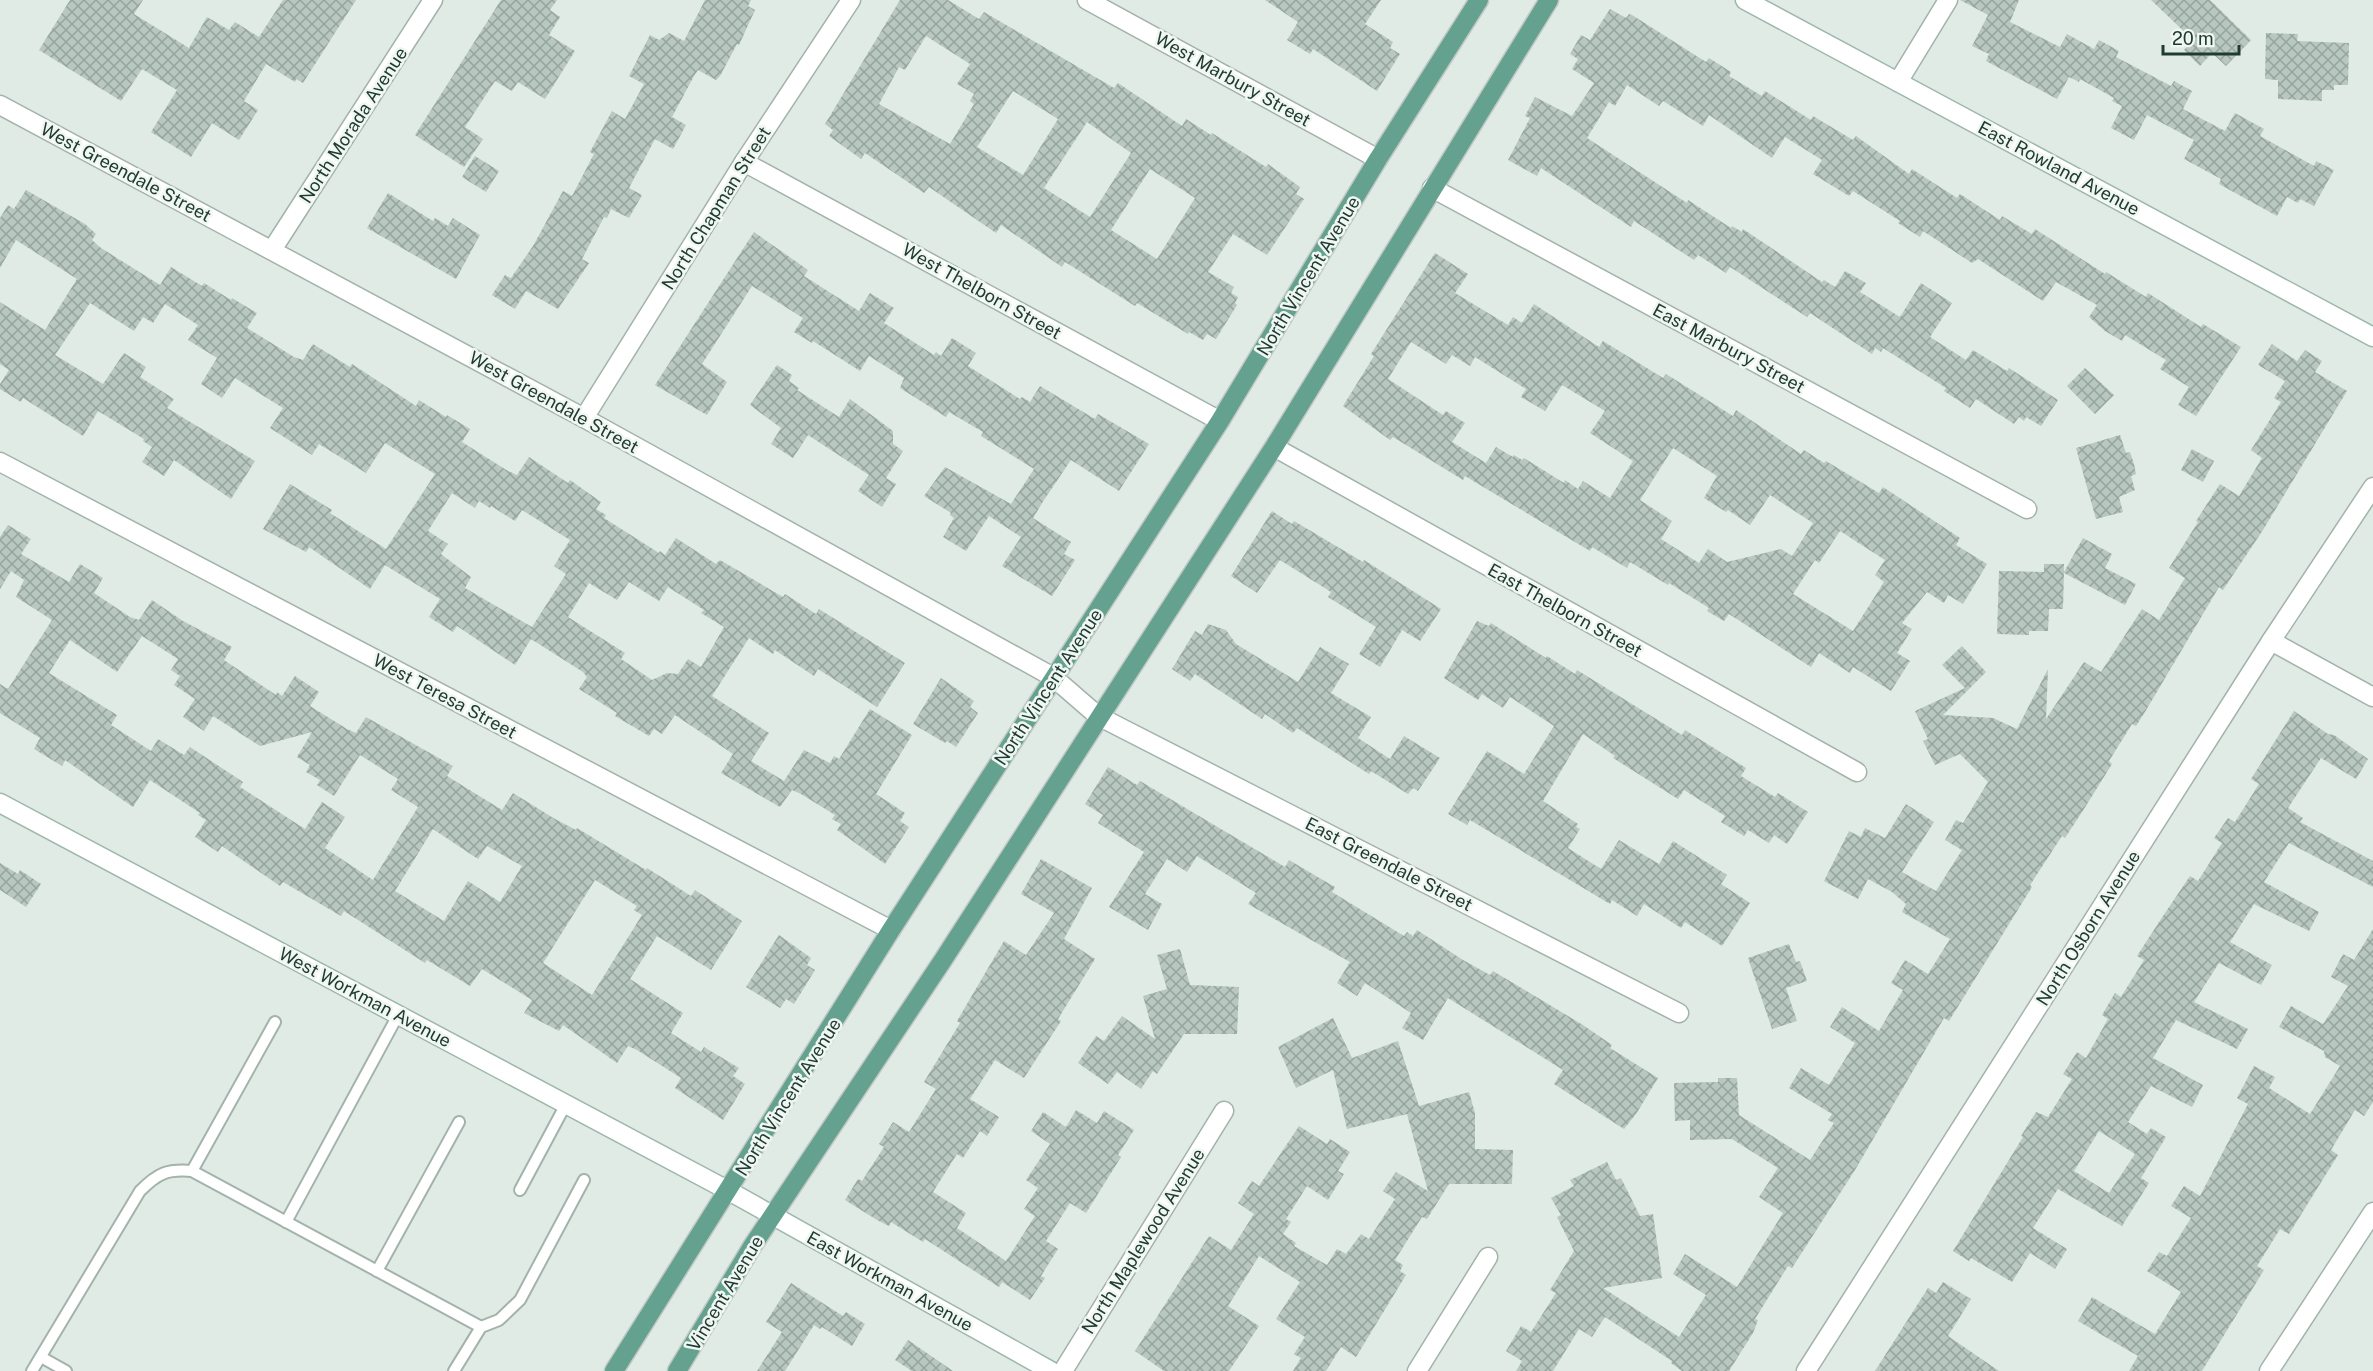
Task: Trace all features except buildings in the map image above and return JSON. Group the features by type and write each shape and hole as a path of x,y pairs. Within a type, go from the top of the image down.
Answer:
{"main road":[{"name":"North Vincent Avenue","path":"614,1371 891,930 1220,421 1378,159 1479,0"},
{"path":"773,1215 943,960 1098,716 1274,447 1549,0"},
{"name":"Vincent Avenue","path":"677,1371 773,1215"}],"street":[{"name":"North Morada Avenue","path":"272,250 433,0"},
{"name":"North Chapman Street","path":"584,418 744,162 851,0"},
{"name":"West Marbury Street","path":"1087,0 1378,159"},
{"path":"1898,82 1948,0"},
{"name":"East Rowland Avenue","path":"1752,2 2373,337"},
{"name":"West Greendale Street","path":"0,105 584,418 1053,677 1098,716"},
{"name":"West Thelborn Street","path":"744,162 1220,421"},
{"name":"East Marbury Street","path":"1432,188 2027,509"},
{"name":"East Thelborn Street","path":"1274,447 1857,772"},
{"name":"West Teresa Street","path":"0,462 891,930"},
{"name":"North Osborn Avenue","path":"1806,1371 2271,641 2373,487"},
{"path":"2271,641 2373,697"},
{"name":"East Greendale Street","path":"1098,716 1679,1013"},
{"name":"West Workman Avenue","path":"0,803 729,1191"},
{"name":"North Maplewood Avenue","path":"1063,1371 1224,1111"},
{"name":"East Workman Avenue","path":"729,1191 1051,1371"},
{"path":"2270,1371 2373,1212"},
{"path":"1417,1371 1488,1257"}],"lane":[{"path":"286,1222 398,1015"},
{"path":"192,1171 275,1022"},
{"path":"520,1190 566,1104"},
{"path":"377,1271 459,1122"},
{"path":"32,1371 140,1191 152,1180 171,1169 192,1171 481,1327"},
{"path":"454,1371 481,1327 499,1320 520,1300 584,1180"},
{"path":"41,1357 66,1371"}]}
